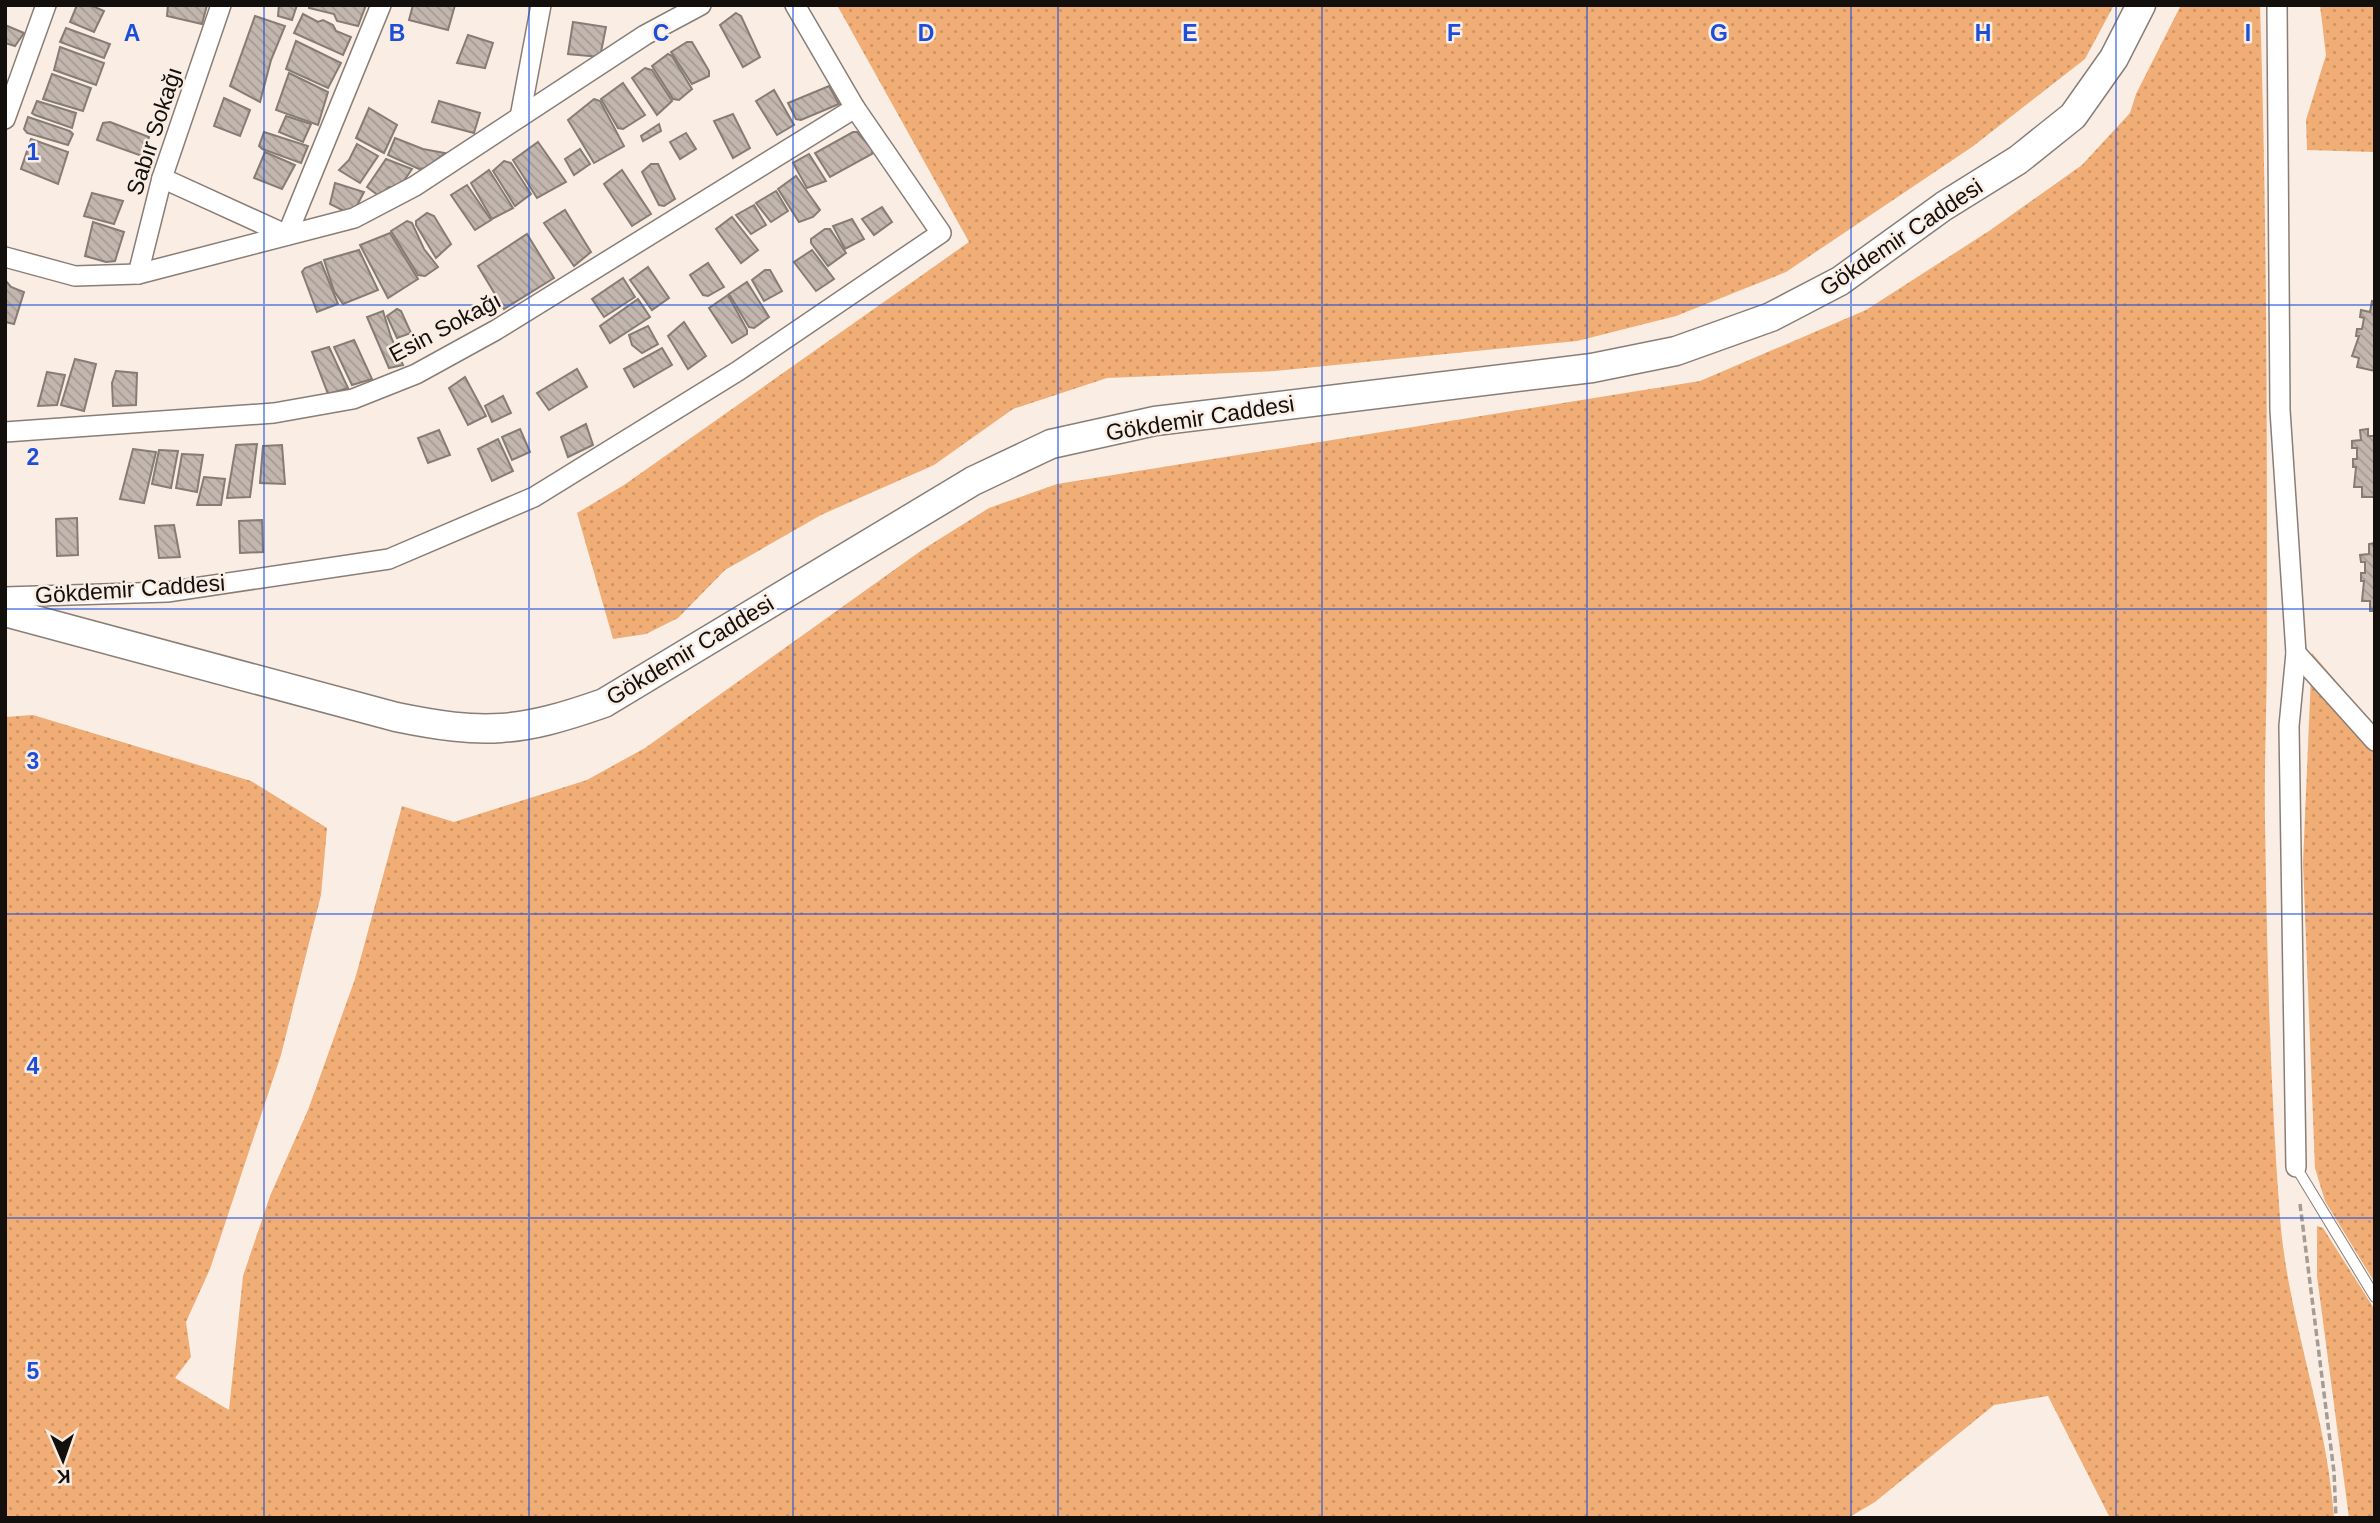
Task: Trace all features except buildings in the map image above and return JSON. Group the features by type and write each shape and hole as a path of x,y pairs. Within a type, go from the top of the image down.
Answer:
{"main road":[{"name":"Gökdemir Caddesi","path":"5,612 396,717 454,729 499,730 548,723 604,703 973,481 1051,444 1155,421 1592,368 1676,351 1772,317 1840,281 1944,206 2018,160 2073,116 2114,58 2141,5"}],"street":[{"path":"5,119 46,5"},
{"name":"Sabır Sokağı","path":"138,274 162,178 221,5"},
{"path":"287,235 381,5"},
{"path":"520,117 541,5"},
{"path":"5,257 75,276 138,274 354,218 415,186 645,35 701,5"},
{"name":"Gökdemir Caddesi","path":"5,597 167,592 389,559 534,496 738,371 941,233 855,108 794,5"},
{"path":"2277,5 2280,410 2296,653 2289,726 2295,1167"},
{"name":"Esin Sokağı","path":"5,432 274,413 353,399 416,374 496,330 855,108"},
{"path":"162,178 287,235"},
{"path":"2296,653 2375,741"}],"lane":[{"path":"2295,1167 2375,1297"}],"path":[{"path":"2295,1167 2334,1472 2336,1518"}],"shaded area":[{"path":"837,5 2114,5 2085,59 1972,147 1786,272 1676,316 1577,341 1275,371 1107,378 1013,409 934,465 821,515 725,570 678,618 646,634 613,639 577,513 624,485 969,242"},
{"path":"2181,5 2260,5 2267,406 2265,821 2274,1119 2284,1256 2324,1442 2334,1518 2110,1518 2048,1396 1994,1405 1875,1502 1848,1518 5,1518 5,717 33,715 251,781 327,828 321,895 281,1055 210,1269 186,1322 191,1357 175,1378 229,1410 243,1276 270,1196 308,1110 355,979 402,806 454,822 587,780 645,748 922,550 989,508 1057,484 1700,381 1866,310 1989,231 2082,165 2130,113 2136,94"},
{"path":"2320,5 2375,5 2375,152 2307,150 2306,120 2326,55"},
{"path":"2312,653 2375,727 2375,1283 2325,1201 2315,1168 2303,863"},
{"path":"2317,1226 2323,1228 2375,1310 2375,1518 2349,1518 2317,1276"}]}
